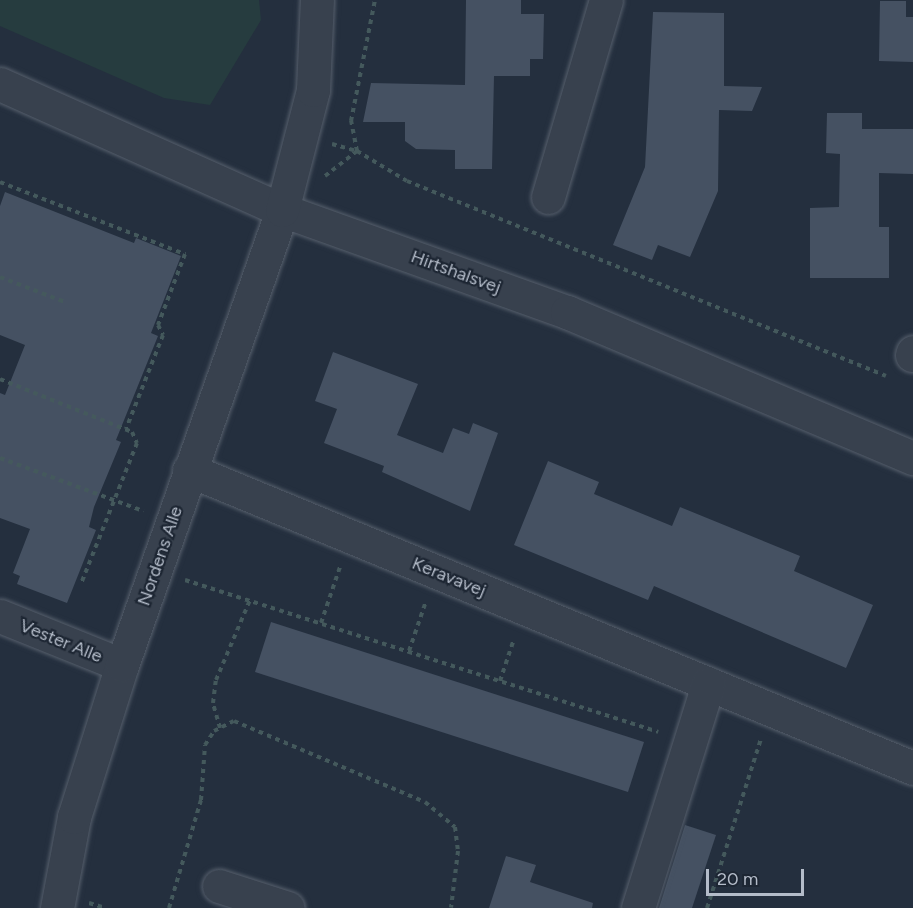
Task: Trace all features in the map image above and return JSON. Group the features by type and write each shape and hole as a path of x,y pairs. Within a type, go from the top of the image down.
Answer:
{"street":[{"name":"Nordens Alle","path":"57,908 74,818 122,665 282,210 314,90 317,0"},
{"path":"548,197 606,0"},
{"name":"Hirtshalsvej","path":"0,84 282,210 567,312 913,458"},
{"name":"Keravavej","path":"189,470 913,768"},
{"name":"Vester Alle","path":"0,616 122,665"},
{"path":"638,908 708,684"},
{"path":"219,886 288,908"}],"path":[{"path":"357,151 351,121 375,0"},
{"path":"302,135 357,151 407,182 905,361"},
{"path":"0,182 185,254 158,325 163,334 126,429"},
{"path":"0,278 65,302"},
{"path":"0,379 126,429 137,443 116,501 81,584"},
{"path":"0,458 171,522"},
{"path":"321,623 350,537"},
{"path":"155,570 690,742"},
{"path":"409,651 436,572"},
{"path":"220,728 213,703 216,680 250,600"},
{"path":"500,681 525,608"},
{"path":"707,908 771,710"},
{"path":"169,908 198,812 205,745 220,728 234,721 425,802 455,827 458,851 451,908"}],"green space":[{"path":"0,0 259,0 261,20 210,105 164,98 0,26"}],"building":[{"path":"466,0 521,0 521,14 544,14 543,59 530,59 530,76 494,76 492,169 455,169 455,150 416,149 405,141 405,122 363,122 371,83 465,85"},
{"path":"880,1 906,1 906,17 913,17 913,62 879,61"},
{"path":"653,12 724,13 724,86 762,87 752,111 719,110 718,191 690,257 658,245 652,260 613,245 645,167"},
{"path":"827,113 862,113 862,129 913,129 913,174 879,173 879,227 889,227 889,278 810,278 810,208 839,207 840,154 826,153"},
{"path":"5,192 134,243 136,238 181,256 151,333 158,336 116,440 121,442 94,507 89,527 96,530 67,603 17,584 20,576 13,573 30,529 0,518 0,393 5,395 25,345 0,335 0,206"},
{"path":"333,352 418,384 397,435 443,453 453,428 469,434 473,423 498,433 470,511 382,472 384,466 324,443 337,409 315,401"},
{"path":"548,461 599,482 594,494 672,526 680,507 800,556 794,571 873,605 846,668 654,586 648,600 514,545"},
{"path":"271,622 644,742 628,792 255,672"},
{"path":"685,825 716,835 692,908 659,908"},
{"path":"506,856 536,865 530,882 593,903 592,908 489,908"}]}
